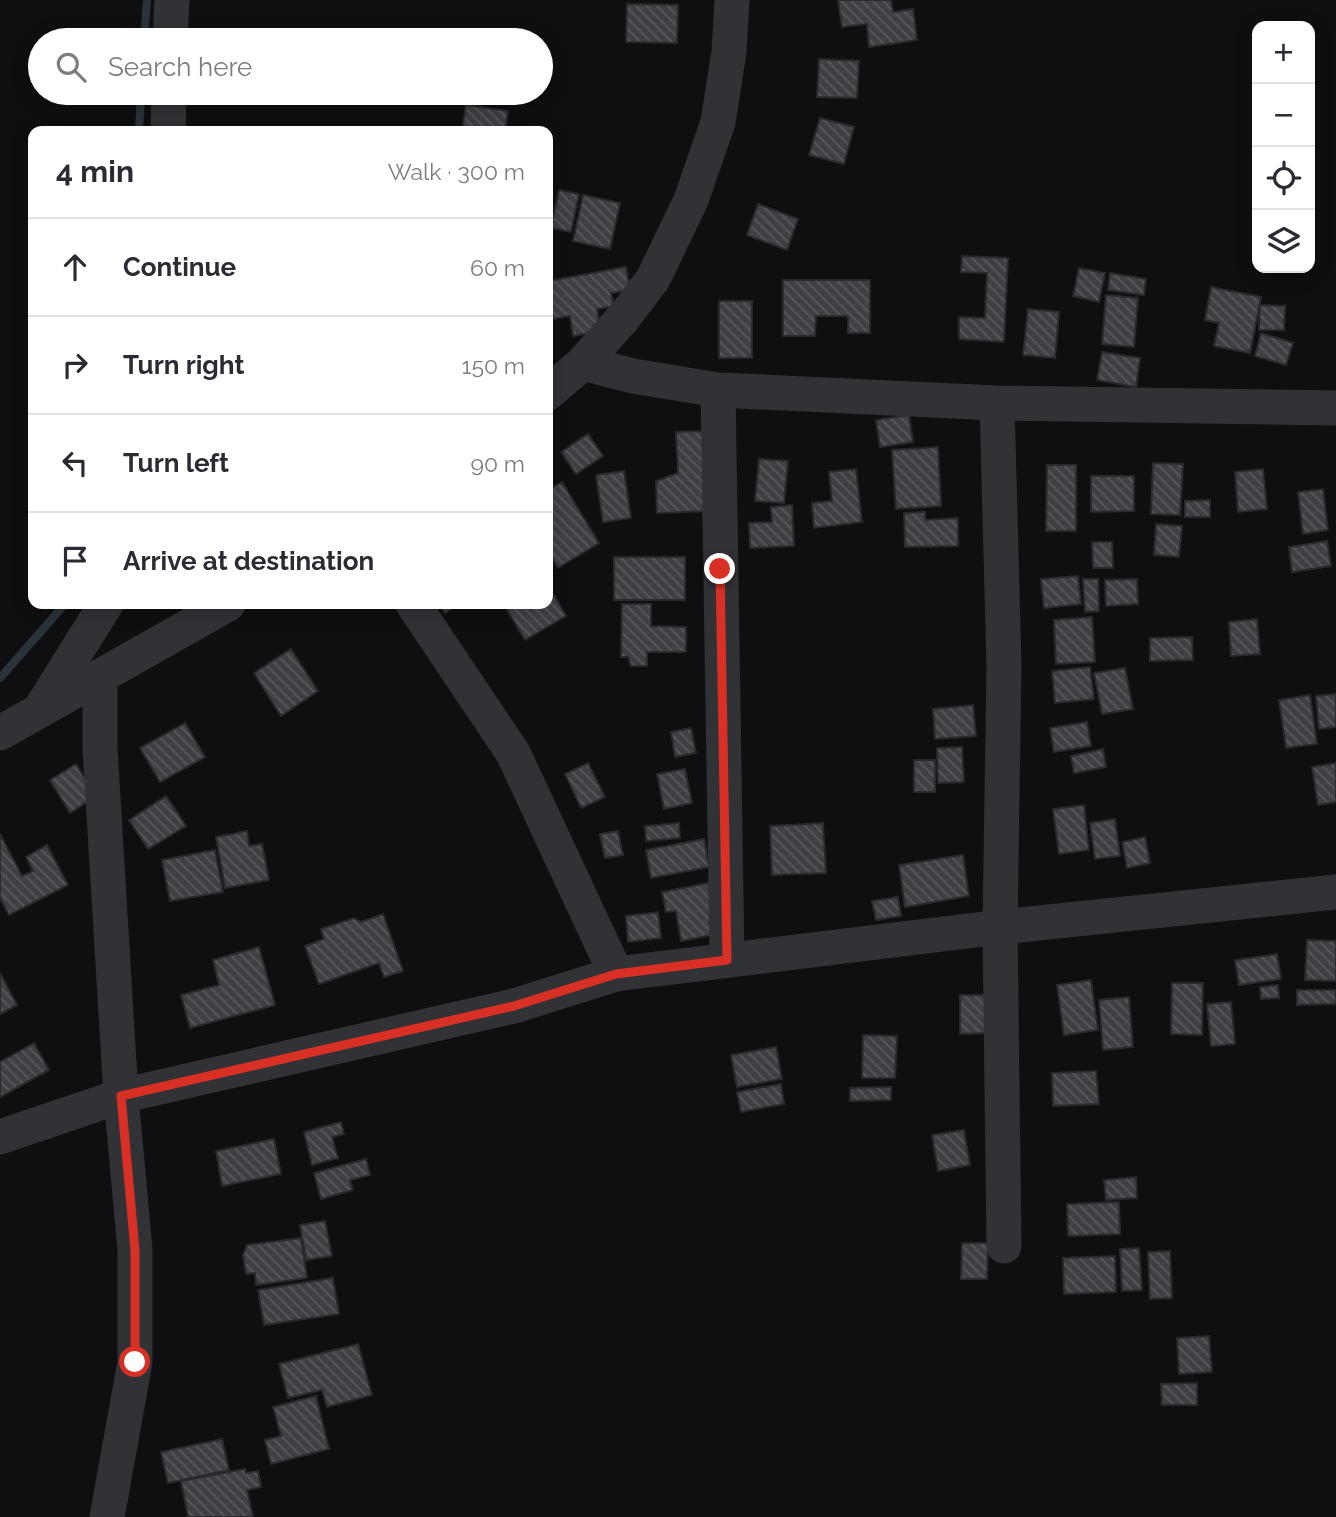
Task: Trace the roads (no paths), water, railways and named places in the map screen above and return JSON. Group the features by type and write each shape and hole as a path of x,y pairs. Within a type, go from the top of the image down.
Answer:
{"street":[{"path":"171,28 172,0"},
{"path":"553,389 583,363 653,279 691,200 718,122 729,51 732,0"},
{"path":"168,126 169,105"},
{"path":"583,363 633,376 718,390 997,403 1336,408"},
{"path":"718,390 727,960"},
{"path":"997,403 1004,666 1000,927 1004,1246"},
{"path":"39,711 103,609"},
{"path":"0,733 219,609"},
{"path":"416,609 513,752 616,974"},
{"path":"100,677 100,748 121,1096 135,1250 135,1362 107,1517"},
{"path":"0,1137 121,1096 514,1006 616,974 1000,927 1336,892"}],"waterway":[{"path":"145,28 147,0"},
{"path":"139,126 140,105"},
{"path":"0,678 61,609"}]}
